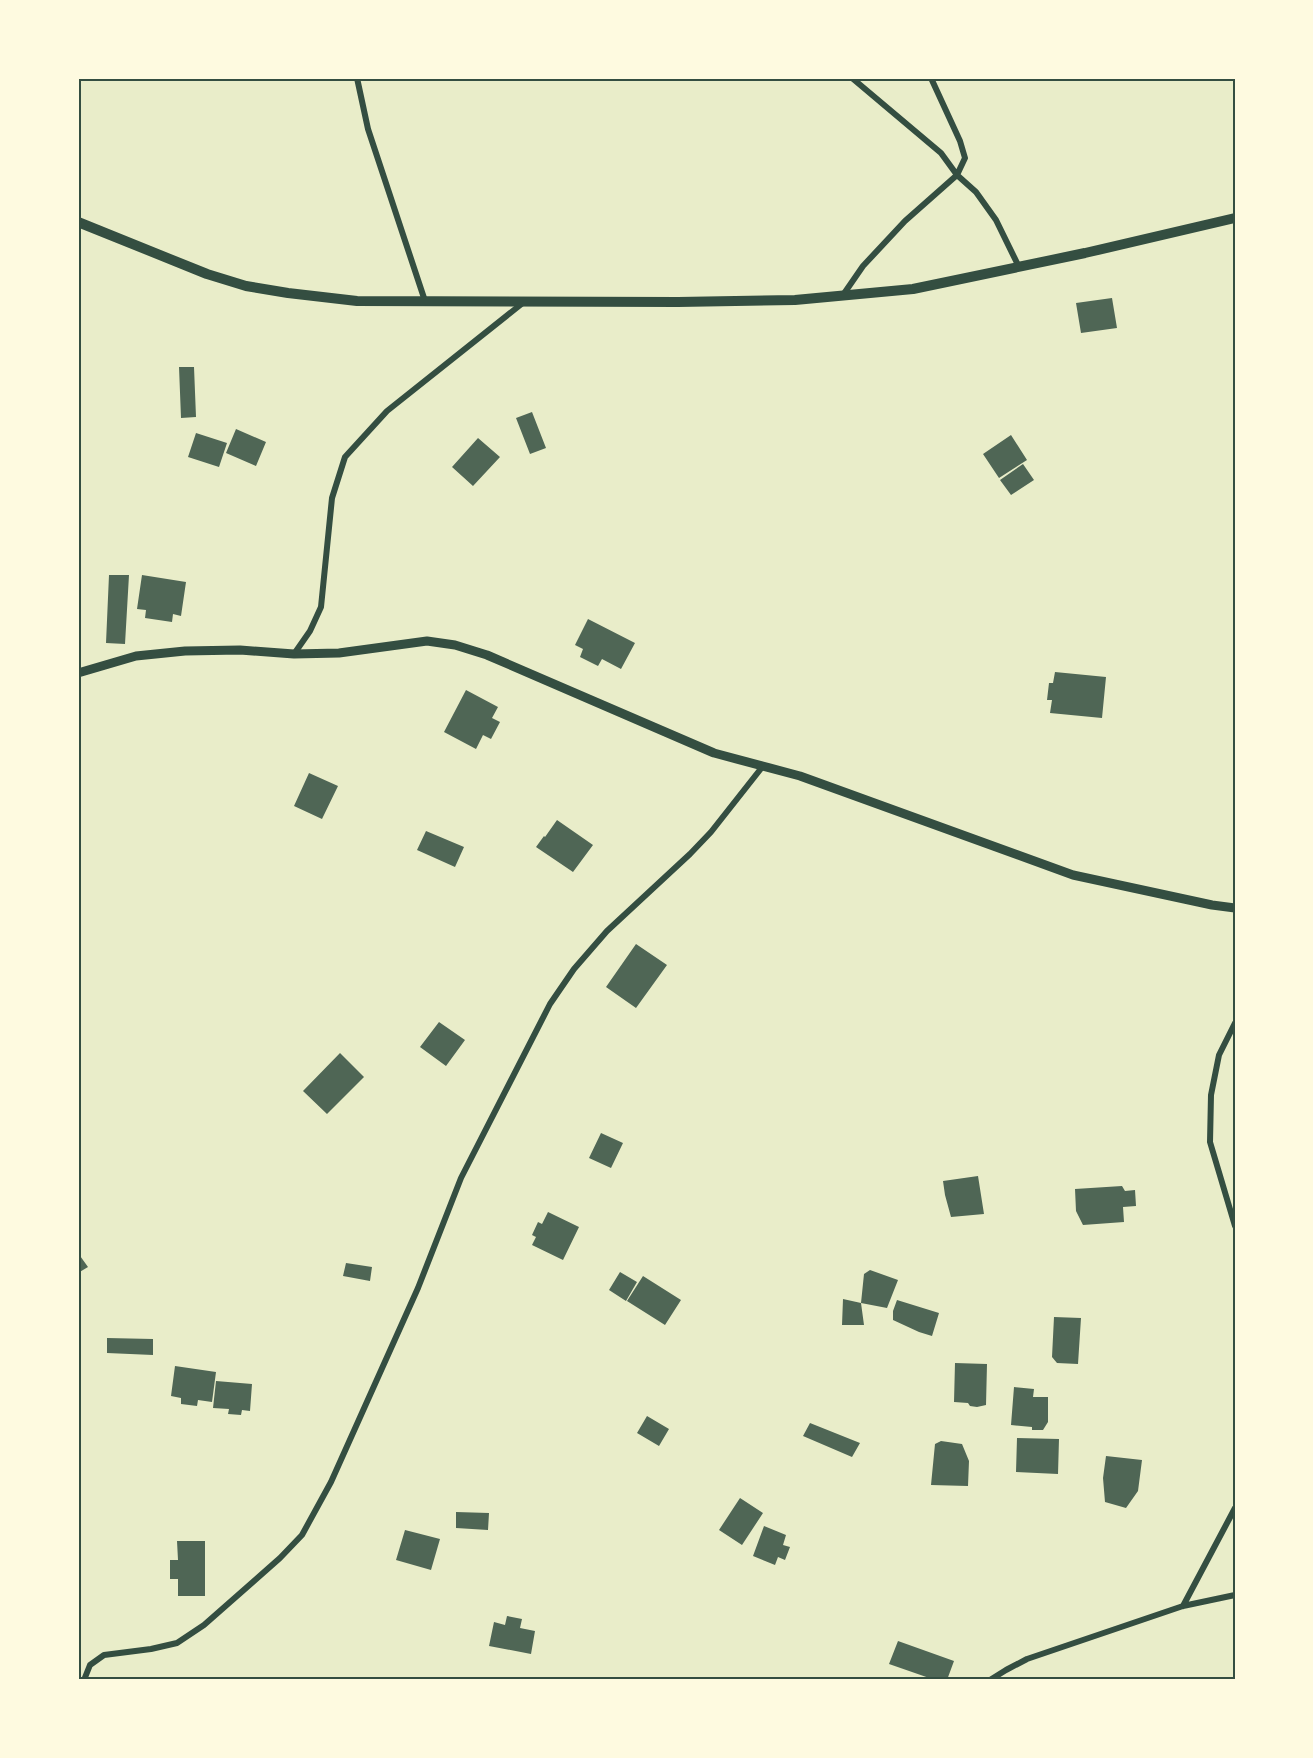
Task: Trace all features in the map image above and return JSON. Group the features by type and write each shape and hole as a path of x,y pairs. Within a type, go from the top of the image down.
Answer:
{"main road":[{"path":"78,222 207,274 246,286 357,301 678,302 795,300 913,289 1085,253 1235,218"}],"street":[{"path":"357,78 368,129 425,302"},
{"path":"852,78 941,153 957,175 976,192 996,220 1019,267"},
{"path":"843,295 863,266 905,220 957,175 964,158 960,141 931,78"},
{"path":"294,654 310,631 321,607 332,498 345,457 387,411 524,302"},
{"path":"78,673 136,656 185,651 339,653 427,641 454,645 488,655 714,753 800,776 1073,875 1235,908"},
{"path":"84,1680 90,1665 104,1655 177,1643 204,1625 280,1558 302,1535 331,1482 418,1288 461,1179 550,1004 574,969 607,931 704,840 763,766"},
{"path":"1235,1023 1219,1055 1210,1095 1209,1142 1235,1226"},
{"path":"1183,1606 1235,1508"},
{"path":"990,1680 1027,1659 1183,1606 1235,1595"}],"building":[{"path":"1112,298 1117,328 1081,333 1076,303"},
{"path":"179,367 194,367 196,417 181,418"},
{"path":"532,412 546,448 530,454 516,418"},
{"path":"236,429 266,442 256,466 226,453"},
{"path":"196,433 227,443 219,467 188,457"},
{"path":"1011,435 1027,460 999,478 983,454"},
{"path":"478,438 500,457 473,486 452,467"},
{"path":"1023,464 1034,480 1011,495 1000,480"},
{"path":"109,575 129,575 125,644 106,643"},
{"path":"142,575 186,582 181,616 173,614 172,622 145,618 146,610 137,609"},
{"path":"588,619 635,643 621,669 602,659 598,666 580,657 583,649 575,645"},
{"path":"1055,672 1106,677 1102,718 1050,713 1052,700 1047,700 1049,683 1053,683"},
{"path":"466,690 498,707 492,718 500,722 491,739 483,735 476,749 444,732"},
{"path":"309,773 338,786 322,819 294,806"},
{"path":"557,820 593,845 573,872 536,847"},
{"path":"426,831 464,847 455,867 417,850"},
{"path":"636,944 667,965 636,1008 606,987"},
{"path":"439,1022 465,1040 446,1066 420,1047"},
{"path":"340,1053 364,1077 327,1114 303,1091"},
{"path":"601,1133 623,1143 611,1168 589,1158"},
{"path":"978,1176 984,1214 951,1217 943,1181"},
{"path":"1122,1186 1125,1191 1135,1190 1136,1206 1123,1207 1124,1222 1083,1225 1076,1211 1075,1189"},
{"path":"548,1212 579,1227 563,1260 532,1245 536,1237 532,1235 538,1222 542,1224"},
{"path":"78,1253 88,1267 78,1273"},
{"path":"346,1263 372,1267 370,1281 343,1276"},
{"path":"870,1270 898,1280 887,1308 861,1303 864,1274"},
{"path":"620,1272 637,1282 626,1301 609,1290"},
{"path":"643,1276 681,1300 665,1325 627,1301"},
{"path":"843,1299 861,1303 864,1325 842,1325"},
{"path":"897,1300 939,1313 932,1336 893,1320"},
{"path":"1054,1317 1081,1318 1078,1364 1057,1363 1052,1357"},
{"path":"107,1338 153,1339 153,1355 107,1353"},
{"path":"955,1363 987,1364 986,1405 977,1407 970,1406 968,1403 954,1402"},
{"path":"175,1366 216,1372 212,1402 198,1400 197,1406 181,1404 181,1398 171,1396"},
{"path":"216,1381 252,1384 250,1411 242,1410 241,1415 228,1414 229,1409 213,1408"},
{"path":"1014,1387 1034,1389 1033,1397 1048,1397 1048,1422 1043,1430 1011,1425"},
{"path":"647,1416 669,1429 659,1446 637,1433"},
{"path":"810,1423 860,1443 852,1457 803,1436"},
{"path":"1017,1438 1059,1439 1058,1474 1016,1472"},
{"path":"941,1441 962,1444 969,1461 968,1486 931,1485 935,1444"},
{"path":"1106,1456 1142,1460 1138,1491 1126,1508 1105,1502 1103,1478"},
{"path":"740,1498 763,1513 742,1545 719,1530"},
{"path":"456,1512 489,1513 488,1530 456,1528"},
{"path":"764,1526 786,1535 783,1545 790,1547 785,1560 778,1557 775,1565 753,1556"},
{"path":"405,1530 440,1539 431,1570 396,1560"},
{"path":"177,1541 205,1541 205,1596 178,1596 178,1579 170,1579 170,1560 178,1560"},
{"path":"507,1616 522,1619 520,1628 535,1631 531,1654 489,1646 494,1622 505,1625"},
{"path":"898,1641 954,1661 947,1680 935,1680 889,1664"}]}
